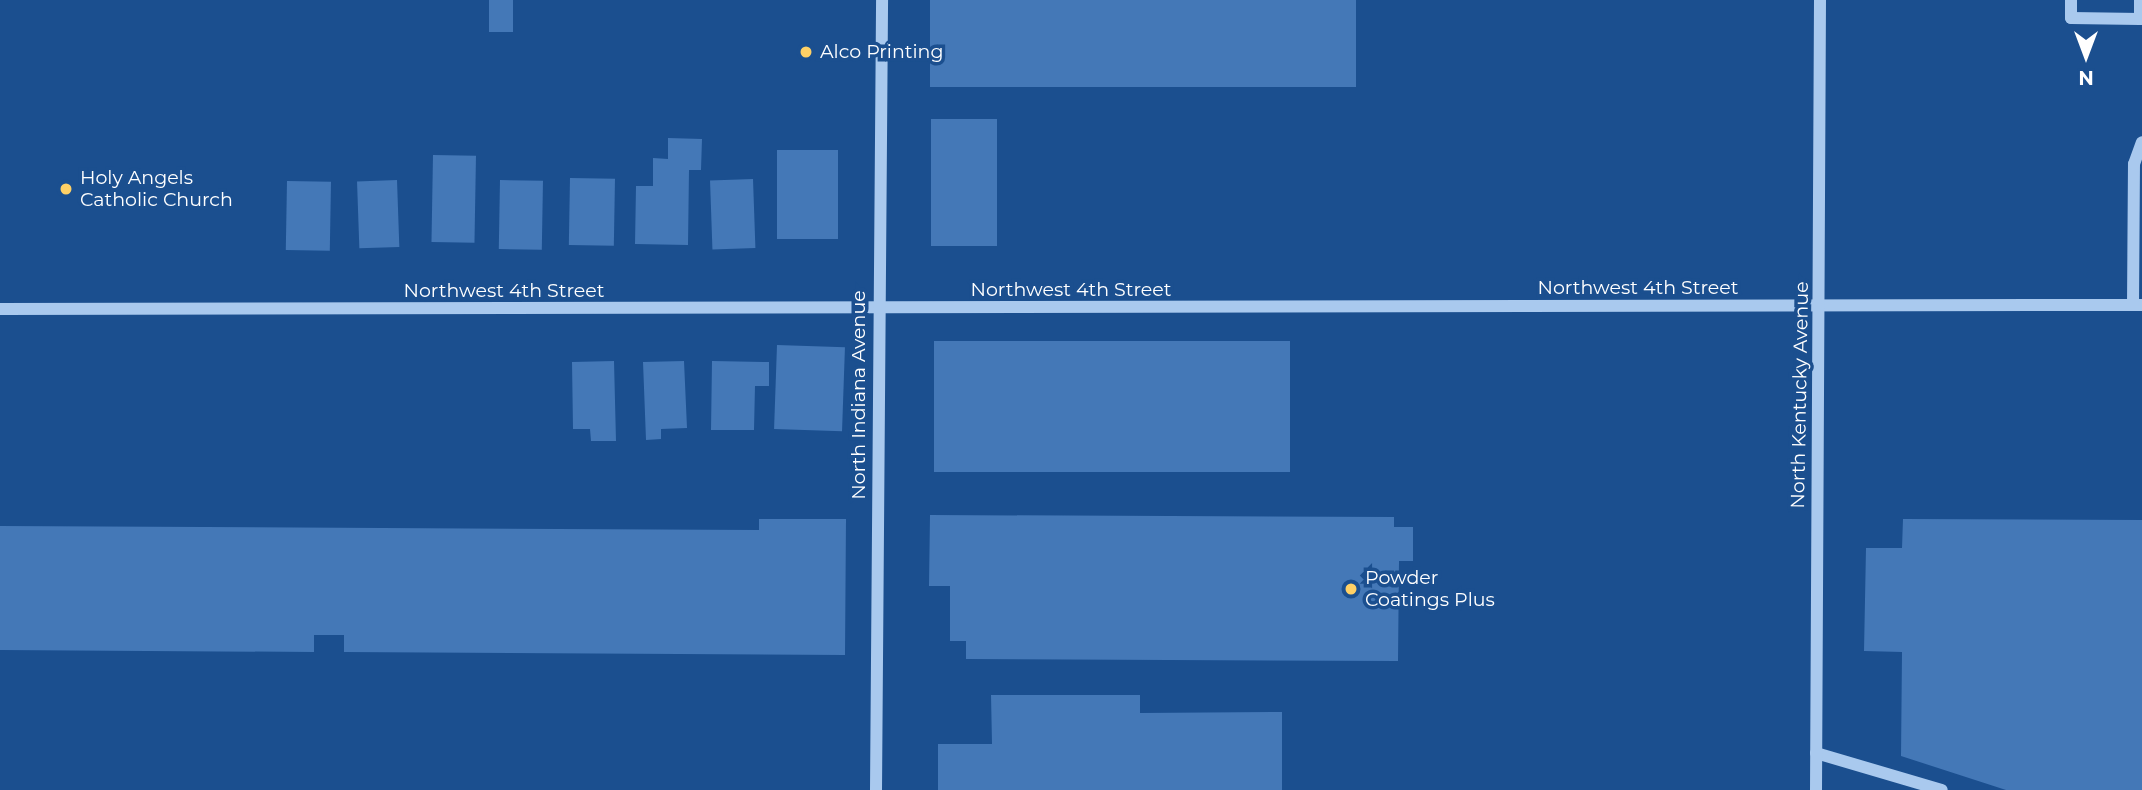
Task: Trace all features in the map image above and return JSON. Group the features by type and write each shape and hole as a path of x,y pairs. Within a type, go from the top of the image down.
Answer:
{"street":[{"name":"North Indiana Avenue","path":"876,790 882,0"},
{"name":"North Kentucky Avenue","path":"1816,790 1822,306 1820,0"},
{"path":"2071,0 2071,18 2140,19 2140,0"},
{"path":"2137,305 2134,164 2142,142"},
{"name":"Northwest 4th Street","path":"0,309 878,310 2137,305"},
{"path":"1816,753 1942,790"}],"building":[{"path":"489,0 513,0 513,32 489,32"},
{"path":"930,0 1356,0 1356,87 930,87"},
{"path":"931,119 997,119 997,246 931,246"},
{"path":"668,138 702,139 701,170 689,170 688,245 635,244 636,186 653,186 653,158 668,159"},
{"path":"777,150 838,150 838,239 777,239"},
{"path":"433,155 476,156 474,243 431,242"},
{"path":"570,178 615,179 614,246 569,245"},
{"path":"753,179 755,248 712,249 710,181"},
{"path":"397,180 399,247 359,248 357,181"},
{"path":"500,180 543,181 542,250 499,249"},
{"path":"287,181 331,182 330,251 286,250"},
{"path":"934,341 1290,341 1290,472 934,472"},
{"path":"777,345 845,347 842,431 774,429"},
{"path":"614,361 616,441 591,441 590,429 573,429 572,362"},
{"path":"684,361 687,428 661,429 661,439 646,440 643,362"},
{"path":"712,361 769,362 769,386 755,386 754,430 711,430"},
{"path":"930,515 1394,517 1394,527 1413,527 1413,561 1399,561 1398,661 966,659 966,641 950,641 950,586 929,586"},
{"path":"759,519 846,519 845,655 344,652 344,635 314,635 314,652 0,650 0,526 759,530"},
{"path":"1903,519 2142,520 2142,790 2006,790 1901,756 1902,652 1864,651 1866,548 1902,548"},
{"path":"991,695 1140,695 1140,713 1282,712 1282,790 938,790 938,744 992,744"}],"place":[{"name":"Alco Printing","path":"806,52"},
{"name":"Holy Angels Catholic Church","path":"66,189"},
{"name":"Powder Coatings Plus","path":"1351,589"}]}
